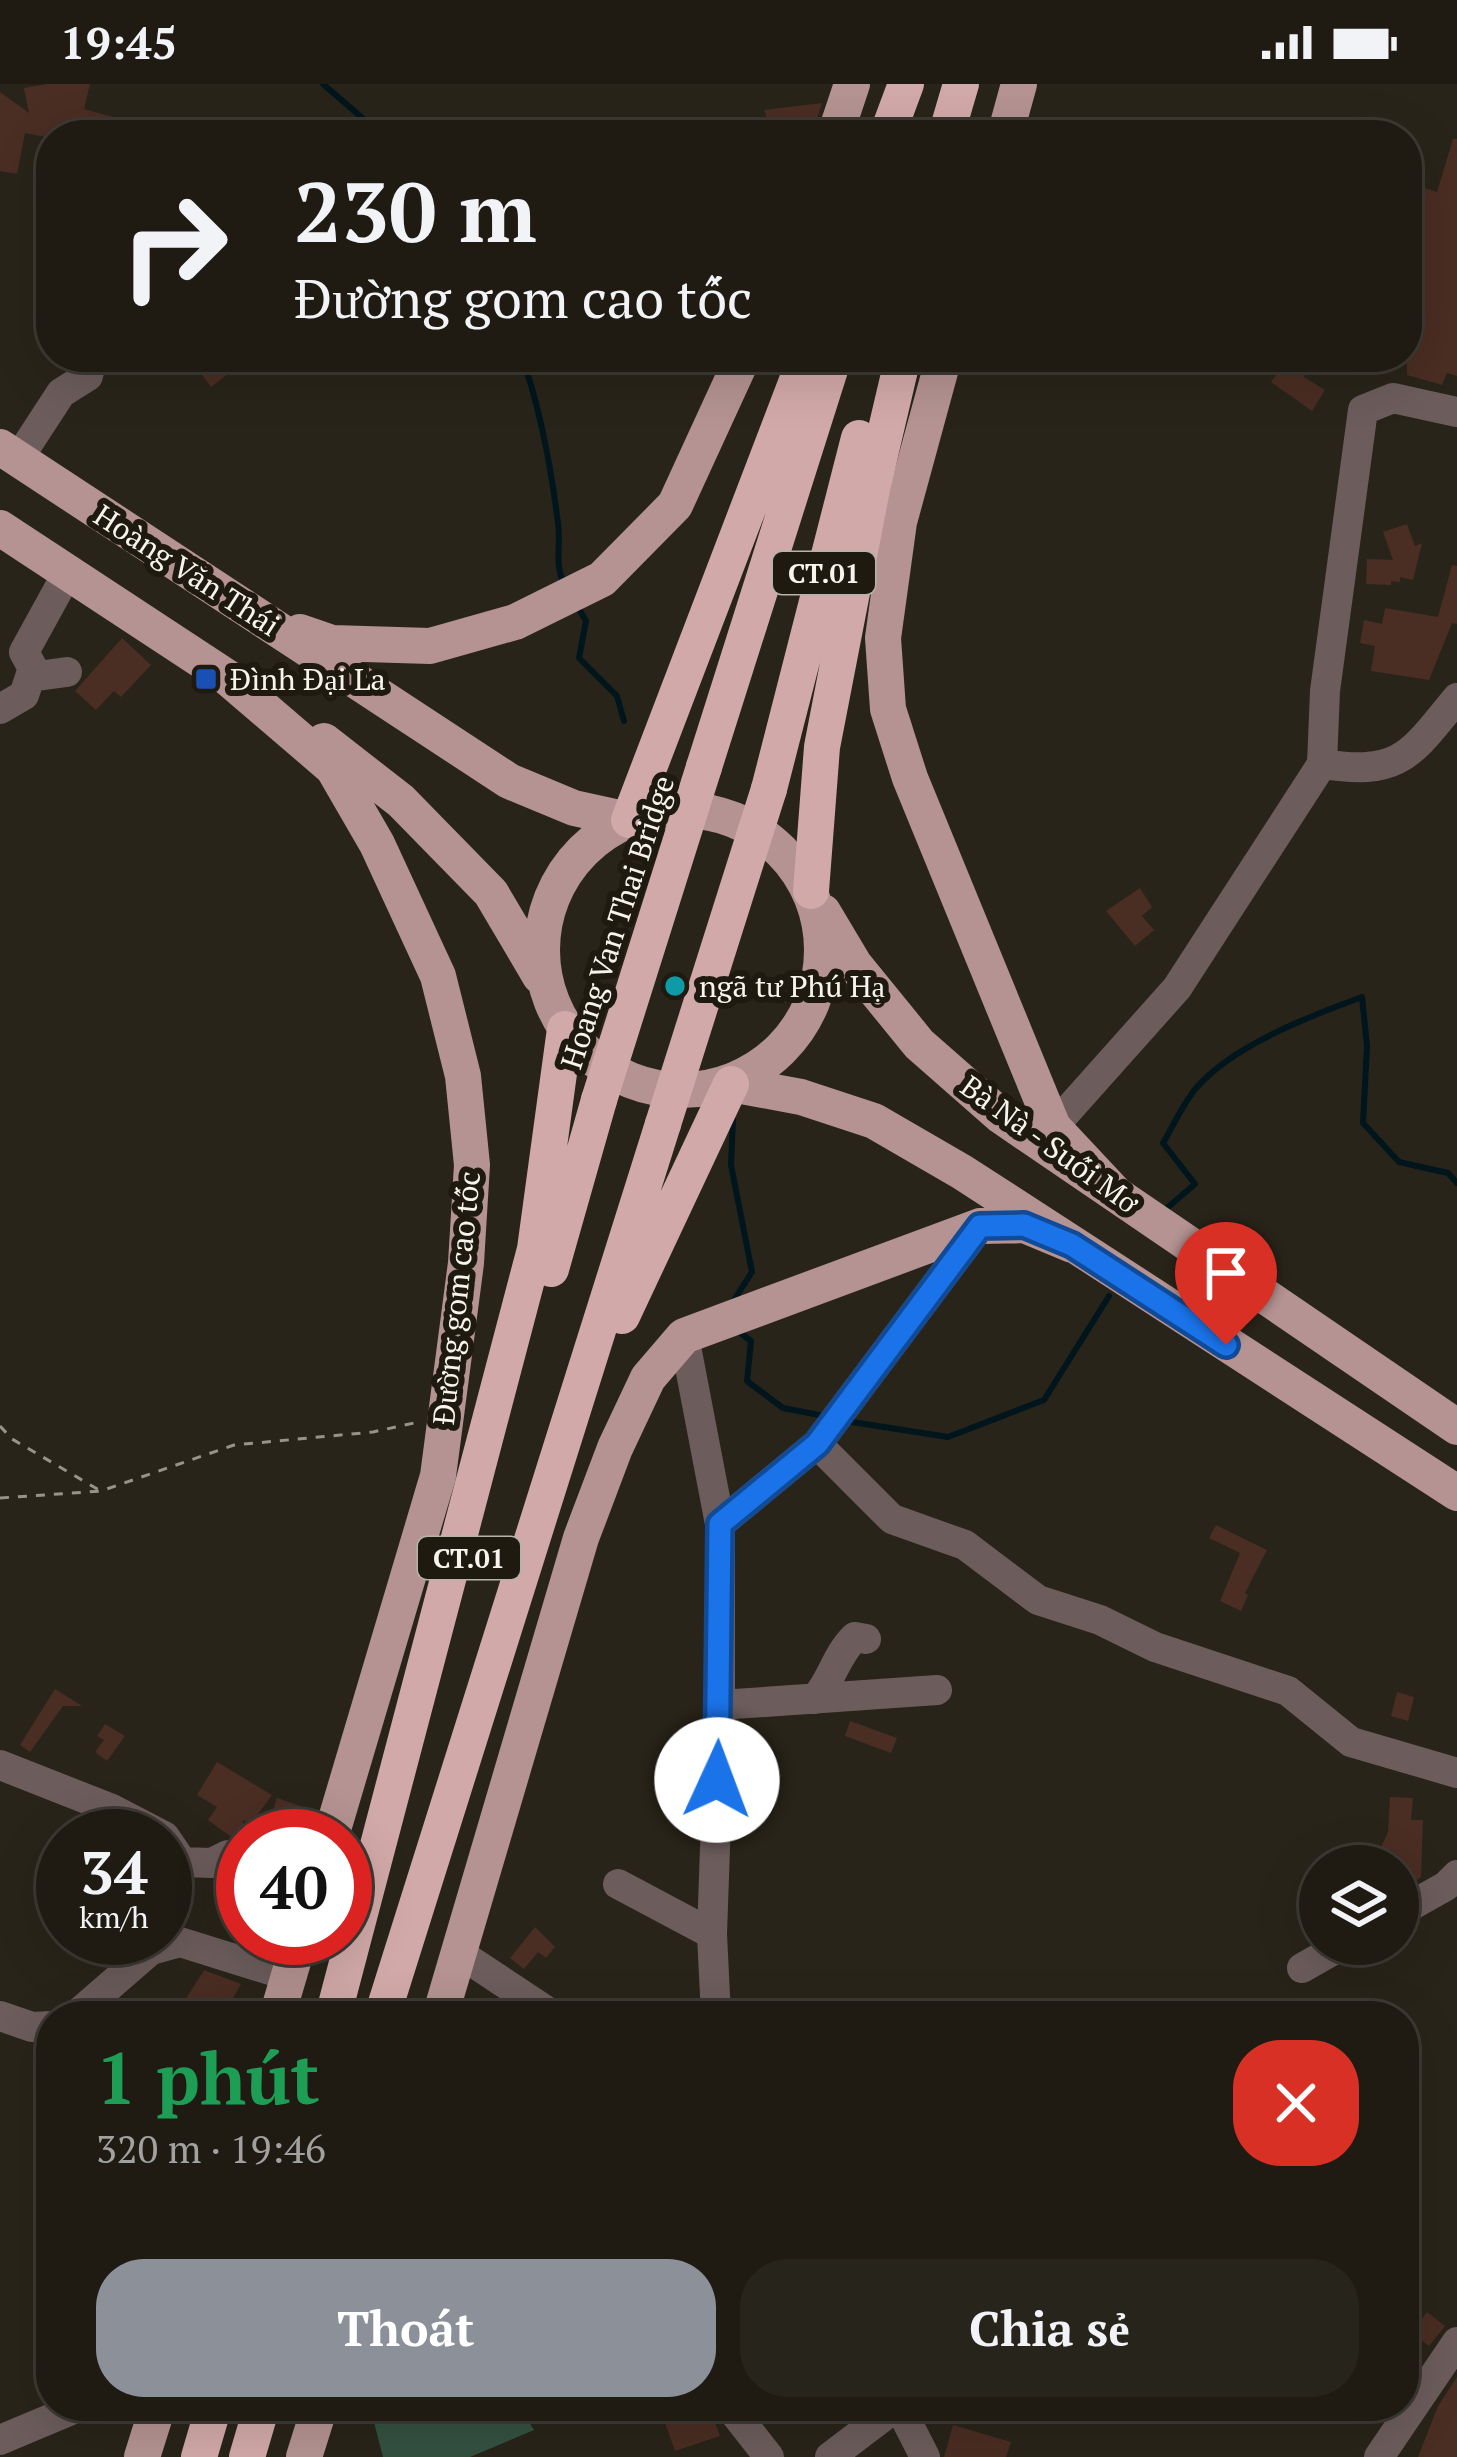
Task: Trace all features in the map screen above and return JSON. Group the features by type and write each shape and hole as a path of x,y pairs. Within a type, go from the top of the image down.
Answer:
{"highway":[{"path":"894,120 910,84"},
{"path":"902,120 910,84"},
{"path":"954,120 964,84"},
{"path":"629,820 800,372"},
{"name":"Hoang Van Thai Bridge","path":"338,2001 599,1100 829,372"},
{"name":"CT.01","path":"387,2001 769,789 877,372"},
{"path":"811,892 822,747 899,372"},
{"path":"338,2001 535,1249 565,1029"},
{"path":"416,1903 622,1314 731,1084"},
{"path":"199,2457 210,2421"},
{"path":"247,2457 258,2421"}],"main road":[{"path":"840,120 852,84"},
{"path":"1009,120 1019,84"},
{"path":"258,616 332,644 430,646 515,622 602,578 675,505 736,372"},
{"path":"940,372 898,522 884,638 888,709 910,778 1054,1127 1113,1191"},
{"name":"Hoàng Văn Thái","path":"9,453 509,781 574,808 629,820"},
{"path":"0,528 352,760 401,802 491,893 565,1029 597,1063 639,1085 685,1092 731,1084 801,1096 874,1121 962,1172 1457,1493"},
{"name":"Đường gom cao tốc","path":"228,678 333,768 377,844 439,976 463,1076 472,1165 466,1263 439,1476 339,1809"},
{"path":"545,986 541,939 552,893 578,854 611,826 658,810 704,810 748,825 785,853 811,892 823,936 820,983 802,1025 772,1060 731,1084"},
{"name":"Bà Nà - Suối Mơ","path":"811,892 854,964 919,1044 1001,1116 1457,1427"},
{"path":"445,2001 581,1538 648,1378 684,1336 980,1226 1024,1225 1072,1245"},
{"path":"282,2001 292,1965"},
{"path":"142,2457 153,2421"},
{"path":"304,2457 315,2421"}],"street":[{"path":"9,453 61,393 89,372"},
{"path":"1054,1127 1177,988 1322,764 1325,691 1363,410 1394,398 1457,412"},
{"path":"67,673 37,676 24,652 68,572"},
{"path":"0,667 31,634"},
{"path":"0,710 24,695 32,671"},
{"path":"1322,764 1382,768 1413,751 1457,698"},
{"path":"720,1524 817,1444 980,1226"},
{"path":"684,1336 720,1524 712,1934 715,2001"},
{"path":"817,1444 892,1519 965,1545 1038,1600 1100,1620 1155,1647 1288,1690 1351,1742 1457,1772"},
{"path":"815,1699 826,1687 843,1648 855,1637 866,1639"},
{"path":"720,1705 937,1690"},
{"path":"0,1765 114,1809"},
{"path":"1419,1901 1457,1875"},
{"path":"618,1884 712,1934"},
{"path":"92,2001 151,1950 180,1942 289,1976"},
{"path":"459,1953 531,2001"},
{"path":"1302,1968 1307,1965"},
{"path":"0,2016 36,2027"},
{"path":"1419,2398 1457,2342"},
{"path":"0,2440 45,2421"},
{"path":"741,2421 769,2457"},
{"path":"830,2457 878,2421"},
{"path":"906,2421 926,2457"},
{"path":"1379,2457 1403,2421"}],"path":[{"path":"0,1498 101,1491 235,1444 373,1432 444,1417"},
{"path":"0,1426 13,1439 101,1491"}],"green space":[{"path":"374,2421 528,2421 534,2430 470,2457 383,2457"}],"building":[{"path":"90,84 84,109 124,120 36,120 36,135 25,133 17,174 0,171 0,92 29,113 24,88"},
{"path":"822,103 816,120 768,120 764,110"},
{"path":"1453,139 1457,139 1457,376 1447,373 1442,385 1407,375 1422,372 1422,188 1437,192"},
{"path":"200,372 230,372 211,387"},
{"path":"1278,372 1306,372 1304,377 1325,390 1312,411 1271,382"},
{"path":"1407,524 1415,546 1422,543 1413,580 1400,577 1400,582 1391,581 1391,585 1366,584 1367,559 1393,560 1383,532"},
{"path":"1452,565 1457,566 1457,624 1452,623 1429,680 1371,671 1375,646 1360,643 1364,620 1382,624 1385,608 1438,617"},
{"path":"122,638 151,665 121,697 114,691 96,710 75,691"},
{"path":"1140,888 1152,907 1142,916 1154,930 1135,946 1106,911"},
{"path":"1216,1525 1267,1550 1241,1611 1220,1601 1240,1553 1209,1538"},
{"path":"55,1689 82,1706 63,1706 30,1752 20,1745"},
{"path":"1397,1692 1414,1697 1408,1721 1391,1716"},
{"path":"850,1721 897,1738 891,1753 845,1736"},
{"path":"105,1724 125,1736 107,1761 95,1752 104,1740 97,1736"},
{"path":"217,1762 272,1795 262,1809 216,1809 216,1826 208,1820 217,1807 197,1795"},
{"path":"1390,1797 1413,1798 1411,1820 1423,1820 1419,1878 1419,1845 1382,1845 1388,1832"},
{"path":"277,1798 306,1808 306,1809 273,1809"},
{"path":"535,1927 555,1947 546,1958 538,1952 524,1969 510,1958"},
{"path":"204,1970 241,1984 231,2001 184,2001"},
{"path":"1427,2312 1445,2326 1429,2346 1419,2338 1419,2322"},
{"path":"1457,2377 1457,2457 1418,2457 1438,2406"},
{"path":"715,2421 720,2436 675,2451 665,2423"},
{"path":"953,2425 1011,2442 1006,2457 944,2457"}],"waterway":[{"path":"323,84 365,120"},
{"path":"527,372 549,460 562,579"},
{"path":"579,609 586,621 579,658 617,696 624,721"},
{"path":"1167,1208 1195,1184 1163,1143 1197,1087 1252,1045 1362,997 1367,1046 1363,1123 1399,1162 1448,1173 1457,1183"},
{"path":"733,1120 731,1165 752,1272 734,1300"},
{"path":"852,1422 948,1437 1044,1400 1109,1296"},
{"path":"739,1332 751,1341 747,1381 783,1408 819,1415"}],"place":[{"name":"Đình Đại La","path":"206,679"},
{"name":"ngã tư Phú Hạ","path":"675,986"}],"route":[{"path":"717,1780 720,1524 817,1444 980,1226 1024,1225 1072,1245 1226,1345"}]}
